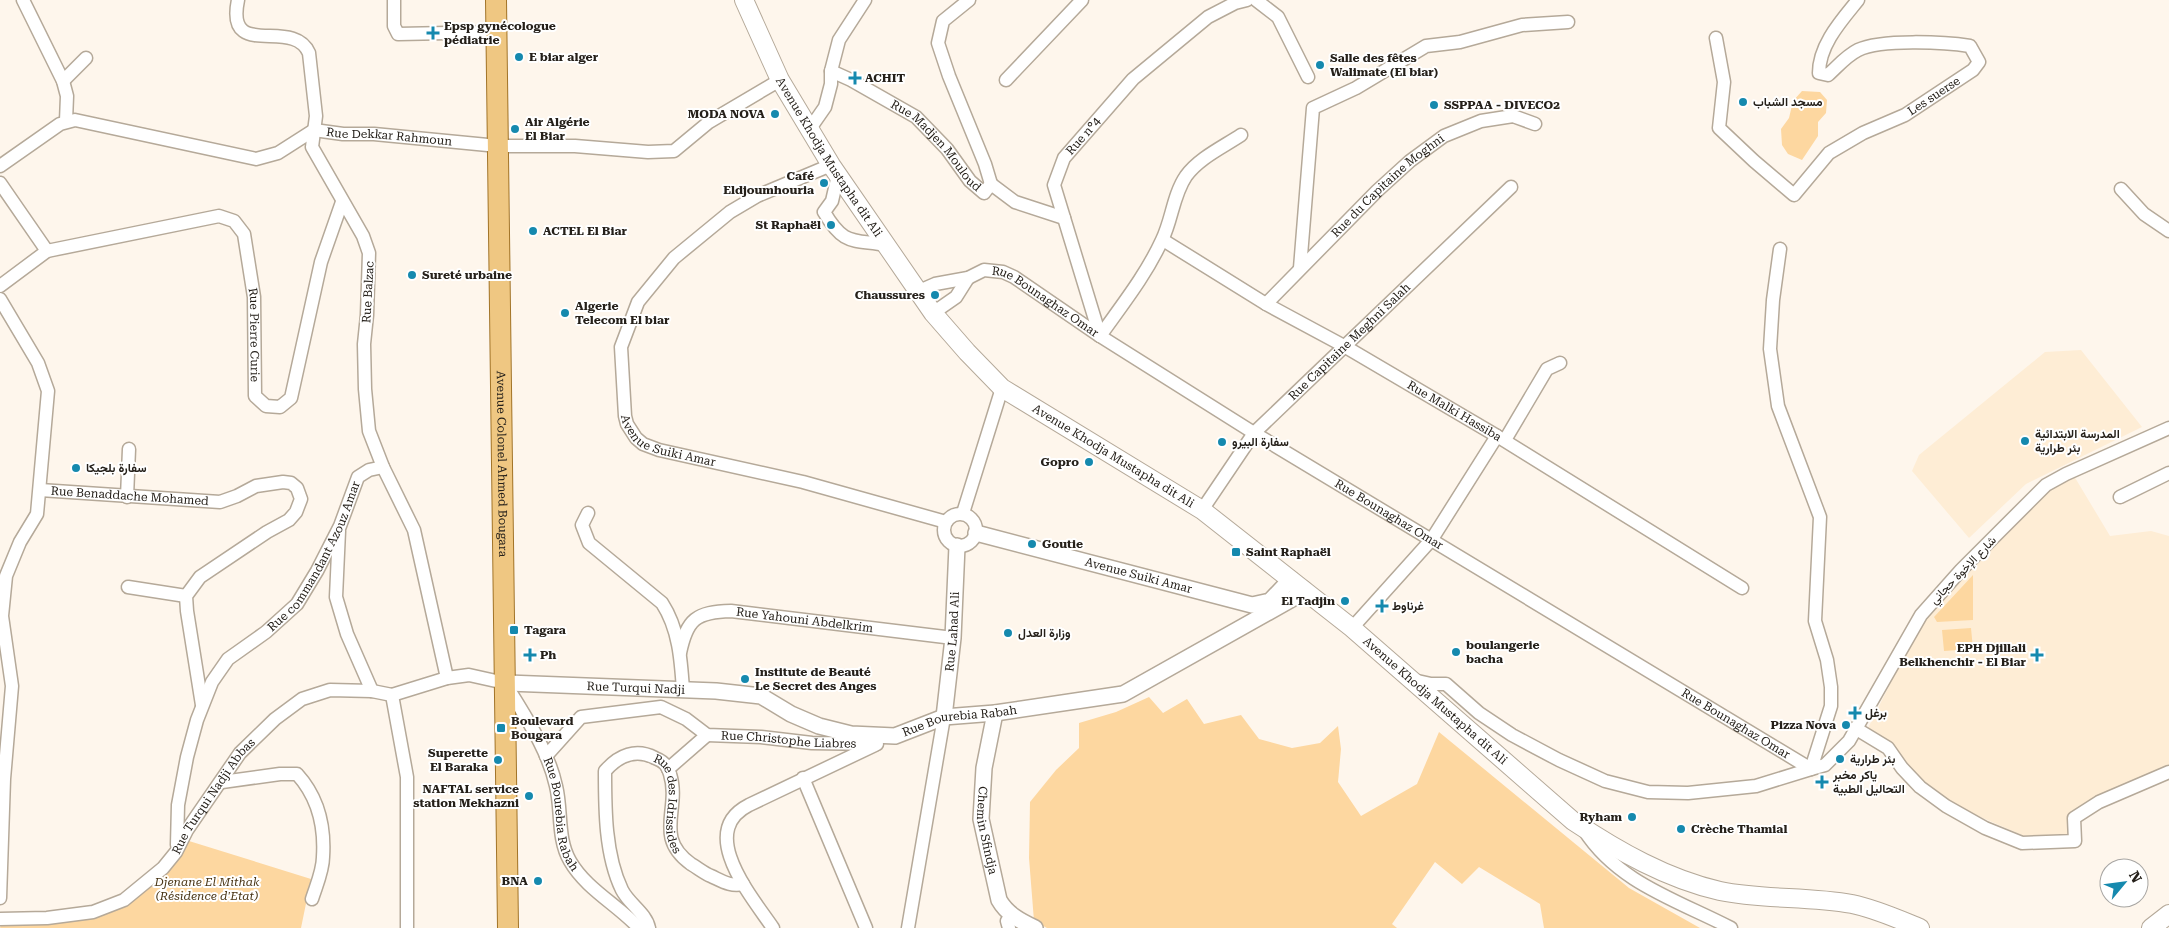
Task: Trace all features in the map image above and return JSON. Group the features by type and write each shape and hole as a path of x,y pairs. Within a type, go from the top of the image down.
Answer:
{"main road":[{"name":"Avenue Colonel Ahmed Bougara","path":"496,0 508,928"},
{"name":"Avenue Khodja Mustapha dit Ali","path":"744,0 780,80 834,170 933,313 1002,388 1202,510 1352,628 1582,827 1615,847 1653,867 1701,886 1743,895 1853,905 1876,910 1920,928"},
{"path":"2151,928 2169,914"}],"street":[{"path":"0,166 66,121 67,96 63,81 23,0"},
{"name":"Rue Balzac","path":"238,0 238,23 244,32 254,36 277,36 296,39 307,48 310,58 316,116 312,147 363,236 369,253 364,344 365,388 369,431 383,466"},
{"path":"394,0 394,26 398,34 496,32"},
{"path":"809,130 824,107 831,84 830,71 839,40 865,0"},
{"path":"968,0 943,21 938,43 991,184"},
{"path":"1006,80 1082,0"},
{"name":"Rue n°4","path":"1100,336 1054,185 1064,158 1133,79 1208,17 1235,3 1247,0"},
{"path":"1256,0 1278,17 1308,78"},
{"name":"Les suerse","path":"1716,38 1724,82 1719,128 1754,162 1794,196 1830,153 1862,134 1904,115 1973,70 1979,62 1970,46 1957,44 1883,43 1860,49 1850,55 1828,75 1819,73 1819,65 1834,30 1858,0"},
{"path":"1300,268 1313,108 1356,88 1426,46 1460,42 1522,25 1568,22"},
{"path":"63,81 86,58"},
{"name":"Rue Madjen Mouloud","path":"830,71 851,80 916,117 947,149 970,181 984,193 991,184 1016,202 1064,218"},
{"name":"Rue Dekkar Rahmoun","path":"66,121 83,122 256,159 278,153 314,130 498,146 575,146 669,152 680,146 709,122 780,80"},
{"name":"Rue du Capitaine Moghni","path":"1266,304 1403,167 1444,136 1481,121 1514,116 1535,124"},
{"path":"1100,336 1137,284 1163,240 1178,192 1187,176 1202,160 1240,135"},
{"path":"834,170 832,201 824,212 831,225 845,238 860,243 872,242 886,245"},
{"name":"Avenue Suiki Amar","path":"834,170 757,196 730,212 674,258 638,302 621,347 627,424 636,438 643,444 659,450 803,482 946,522"},
{"path":"0,183 48,251 0,286"},
{"name":"Rue Capitaine Meghni Salah","path":"1202,510 1254,433 1511,187"},
{"path":"2122,189 2144,214 2169,231"},
{"name":"Rue Pierre Curie","path":"48,251 219,216 234,221 244,234 254,297 255,396 261,404 275,408 285,405 292,398 321,262 342,202"},
{"name":"Rue Malki Hassiba","path":"1163,240 1266,304 1344,346 1501,438 1742,588"},
{"path":"1780,249 1773,300 1770,349 1778,406 1820,517 1815,621 1827,660 1831,687 1831,706 1811,769"},
{"name":"Rue Bounaghaz Omar","path":"919,291 935,284 968,278 984,270 1003,272 1014,277 1100,336 1254,433 1432,539 1559,619 1811,769"},
{"path":"933,313 956,297 968,278"},
{"path":"0,299 38,363 48,391 37,514 20,542 6,576 2,616 6,686 0,898"},
{"path":"1352,628 1432,539 1547,370 1560,363"},
{"path":"963,514 1002,388"},
{"name":"شارع الإخوة حجاني","path":"1413,680 1431,684 1446,684 1479,713 1512,735 1559,760 1605,780 1648,792 1688,793 1756,786 1825,765 1849,741 1921,615 1961,570 2046,485 2066,474 2169,428"},
{"path":"127,497 129,449"},
{"path":"383,466 414,530 446,678"},
{"name":"Rue commandant Azouz Amar","path":"176,852 178,804 187,757 202,705 212,682 228,659 266,632 297,604 317,571 340,526 358,477 370,470 383,466"},
{"path":"2120,497 2169,473"},
{"name":"Rue Benaddache Mohamed","path":"40,490 220,502 256,486 283,482 291,483 300,491 301,503 289,520 267,532 200,578 186,596"},
{"path":"588,513 582,525 589,543 662,602 669,614 680,653 683,690"},
{"path":"963,514 972,518 975,523 976,533 974,538 967,544 957,546 952,544 946,537 946,522 953,515 963,514"},
{"path":"340,526 336,597 347,634 372,691"},
{"name":"Avenue Suiki Amar","path":"976,533 1265,608"},
{"name":"Rue Lahad Ali","path":"944,717 953,638 957,546"},
{"name":"Rue Bourebia Rabah","path":"773,928 743,884 727,846 727,829 730,821 741,808 877,744 944,717 995,714 1123,694 1265,608 1296,598 1298,584"},
{"path":"128,587 186,596 202,705"},
{"name":"Rue Yahouni Abdelkrim","path":"680,653 684,631 697,618 713,612 731,612 953,638"},
{"name":"Rue Turqui Nadji","path":"372,691 392,694 446,678 469,675 505,683 683,690 761,696 791,714 819,726 851,734 895,736"},
{"name":"Rue Bourebia Rabah","path":"505,683 546,756 556,786 564,849 570,861 607,900 638,928"},
{"name":"Rue Turqui Nadji Abbas","path":"0,918 47,918 94,912 124,900 163,868 176,852 187,830 222,782 240,753 274,718 302,699 330,690 372,691"},
{"path":"392,694 408,777 407,928"},
{"name":"Rue Christophe Liabres","path":"546,756 581,717 661,706 686,719 707,735 760,736 812,743 877,744"},
{"name":"Chemin Sfindja","path":"995,714 984,768 981,819 995,889 1010,922 1035,928"},
{"path":"908,928 944,717"},
{"path":"1856,728 1888,748 1902,768 1920,787 1946,806 1985,828 2022,843 2075,841 2074,818 2106,799 2169,772"},
{"path":"668,768 707,735"},
{"name":"Rue des Idrissides","path":"650,928 622,891 611,857 605,798 605,771 618,758 636,753 645,753 662,761 668,768 671,778 672,799 669,830 675,849 681,857 706,874 730,884 743,884"},
{"path":"222,782 280,774 298,774 310,788 322,822 324,859 312,898"},
{"path":"803,778 866,928"},
{"path":"1582,827 1602,854 1626,876 1642,886 1731,928"}],"shaded area":[{"name":"المدرسة الابتدائية بئر طرارية","path":"2081,350 2142,427 2026,484 1969,538 1912,471 1919,455 2045,352"},
{"name":"EPH Djillali Belkhenchir - El Biar","path":"2074,476 2110,536 2151,531 2169,536 2169,775 2071,814 2069,836 2024,836 1969,812 1939,794 1919,778 1887,741 1868,728 1913,638 1920,631 1926,617 2056,484"}],"green space":[{"path":"1802,91 1820,92 1827,100 1826,113 1818,122 1818,136 1802,160 1788,154 1782,145 1781,129 1789,118 1793,101"},
{"path":"1973,575 1973,620 1937,622 1934,617"},
{"path":"1971,628 1973,649 1944,651 1942,630"},
{"path":"1149,697 1163,713 1187,699 1204,724 1241,715 1259,739 1292,748 1320,743 1338,726 1341,749 1338,782 1361,816 1417,784 1439,732 1629,888 1700,928 1544,928 1540,904 1479,867 1462,884 1435,862 1392,924 1397,928 1047,928 1034,921 1029,858 1030,802 1056,770 1079,748 1079,723 1116,712"},
{"name":"Djenane El Mithak (Résidence d'Etat)","path":"189,841 311,879 301,928 0,928 1,925 103,914 149,887 176,863"}],"place":[{"name":"Epsp gynécologue pédiatrie","path":"433,33"},
{"name":"E biar alger","path":"519,57"},
{"name":"Salle des fêtes Walimate (El biar)","path":"1320,65"},
{"name":"ACHIT","path":"855,78"},
{"name":"مسجد الشباب","path":"1743,102"},
{"name":"SSPPAA - DIVECO2","path":"1434,105"},
{"name":"MODA NOVA","path":"775,114"},
{"name":"Air Algérie El Biar","path":"515,129"},
{"name":"Café Eldjoumhouria","path":"824,183"},
{"name":"St Raphaël","path":"831,225"},
{"name":"ACTEL El Biar","path":"533,231"},
{"name":"Sureté urbaine","path":"412,275"},
{"name":"Chaussures","path":"935,295"},
{"name":"Algerie Telecom El biar","path":"565,313"},
{"name":"المدرسة الابتدائية بئر طرارية","path":"2025,441"},
{"name":"سفارة البيرو","path":"1222,442"},
{"name":"Gopro","path":"1089,462"},
{"name":"سفارة بلجيكا","path":"76,468"},
{"name":"Goutie","path":"1032,544"},
{"name":"Saint Raphaël","path":"1236,552"},
{"name":"El Tadjin","path":"1345,601"},
{"name":"غرناوط","path":"1382,606"},
{"name":"Tagara","path":"514,630"},
{"name":"وزارة العدل","path":"1008,633"},
{"name":"boulangerie bacha","path":"1456,652"},
{"name":"Ph","path":"530,655"},
{"name":"EPH Djillali Belkhenchir - El Biar","path":"2037,655"},
{"name":"Institute de Beauté Le Secret des Anges","path":"745,679"},
{"name":"برغل","path":"1855,713"},
{"name":"Pizza Nova","path":"1846,725"},
{"name":"Boulevard Bougara","path":"501,728"},
{"name":"بئر طرارية","path":"1840,759"},
{"name":"Superette El Baraka","path":"498,760"},
{"name":"ياكر مخبر التحاليل الطبية","path":"1822,782"},
{"name":"NAFTAL service station Mekhazni","path":"529,796"},
{"name":"Ryham","path":"1632,817"},
{"name":"Crèche Thamial","path":"1681,829"},
{"name":"BNA","path":"538,881"}]}
